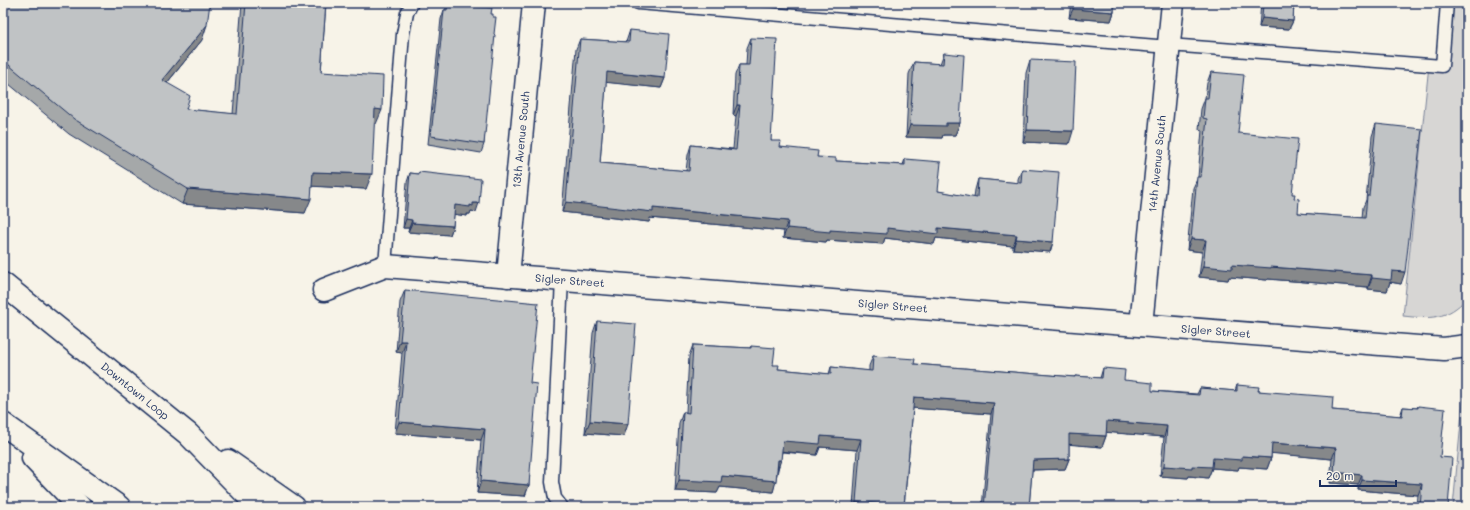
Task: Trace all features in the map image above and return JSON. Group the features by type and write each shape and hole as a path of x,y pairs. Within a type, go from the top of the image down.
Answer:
{"main road":[{"name":"13th Avenue South","path":"508,276 534,3"},
{"name":"14th Avenue South","path":"1140,325 1173,3"},
{"name":"Sigler Street","path":"324,290 385,266 1444,349 1467,346"},
{"name":"Downtown Loop","path":"3,284 188,434 259,507"},
{"path":"3,425 80,507"},
{"path":"3,425 119,507"},
{"path":"188,434 294,507"}],"lane":[{"path":"385,266 403,34 407,14 412,3"},
{"path":"638,3 1169,46 1442,66 1447,3"},
{"path":"562,280 552,482 555,498 562,507"}],"shaded area":[{"path":"1447,3 1467,3 1467,298 1452,311 1438,316 1422,318 1403,316 1429,65 1442,66"},
{"path":"1465,380 1467,380 1467,507 1453,507"}],"building":[{"path":"3,3 210,3 207,25 162,80 190,96 186,109 237,114 246,3 326,3 321,72 383,76 382,110 375,109 372,174 313,172 311,199 188,189 74,119 3,60"},
{"path":"1073,3 1114,3 1114,12 1073,9"},
{"path":"1263,3 1294,3 1293,21 1262,18"},
{"path":"448,4 492,8 491,14 493,14 493,17 496,17 484,144 431,136 444,10 447,10"},
{"path":"630,30 669,34 665,78 607,72 600,163 689,171 691,145 736,150 740,105 737,105 739,65 749,65 751,38 777,39 771,141 781,141 780,147 818,151 817,157 836,158 836,161 905,165 905,159 941,162 938,191 977,198 978,179 1021,183 1022,169 1059,172 1053,242 1016,239 1017,235 938,228 938,234 887,228 887,234 830,230 830,232 787,228 788,221 653,208 653,212 566,202 580,39 629,42"},
{"path":"944,53 964,55 960,123 946,123 946,126 910,125 914,62 943,64"},
{"path":"1030,60 1076,62 1073,131 1027,130"},
{"path":"1211,72 1244,75 1238,133 1298,139 1292,194 1295,194 1294,198 1299,199 1298,213 1365,218 1367,196 1369,196 1376,124 1422,129 1405,272 1392,271 1391,280 1372,278 1372,275 1271,267 1232,265 1232,269 1203,266 1206,240 1191,239 1197,177 1201,177 1207,119 1203,118 1205,98 1208,98"},
{"path":"419,172 481,179 479,203 473,203 473,206 470,205 470,207 455,205 453,226 412,223 412,220 406,219 410,173 419,174"},
{"path":"405,290 538,303 530,383 537,384 529,485 481,481 485,429 399,422 406,341 400,341"},
{"path":"597,321 636,324 628,424 590,421"},
{"path":"693,345 775,348 773,365 779,365 778,369 831,374 831,367 872,371 873,356 915,359 914,364 1075,377 1102,378 1103,368 1125,370 1124,380 1152,383 1152,391 1199,395 1200,388 1237,391 1237,385 1259,387 1258,391 1333,397 1332,410 1402,416 1403,407 1418,408 1418,406 1445,409 1440,457 1452,458 1448,507 1420,507 1422,484 1362,480 1362,475 1334,472 1336,448 1272,443 1271,458 1242,456 1242,460 1213,458 1212,467 1192,466 1192,468 1164,466 1167,426 1107,421 1106,436 1069,434 1069,459 1033,460 1029,507 984,507 994,403 914,397 904,505 856,502 861,439 821,436 820,444 783,441 781,460 778,460 776,481 722,476 721,482 679,480 683,412 689,413"}]}
